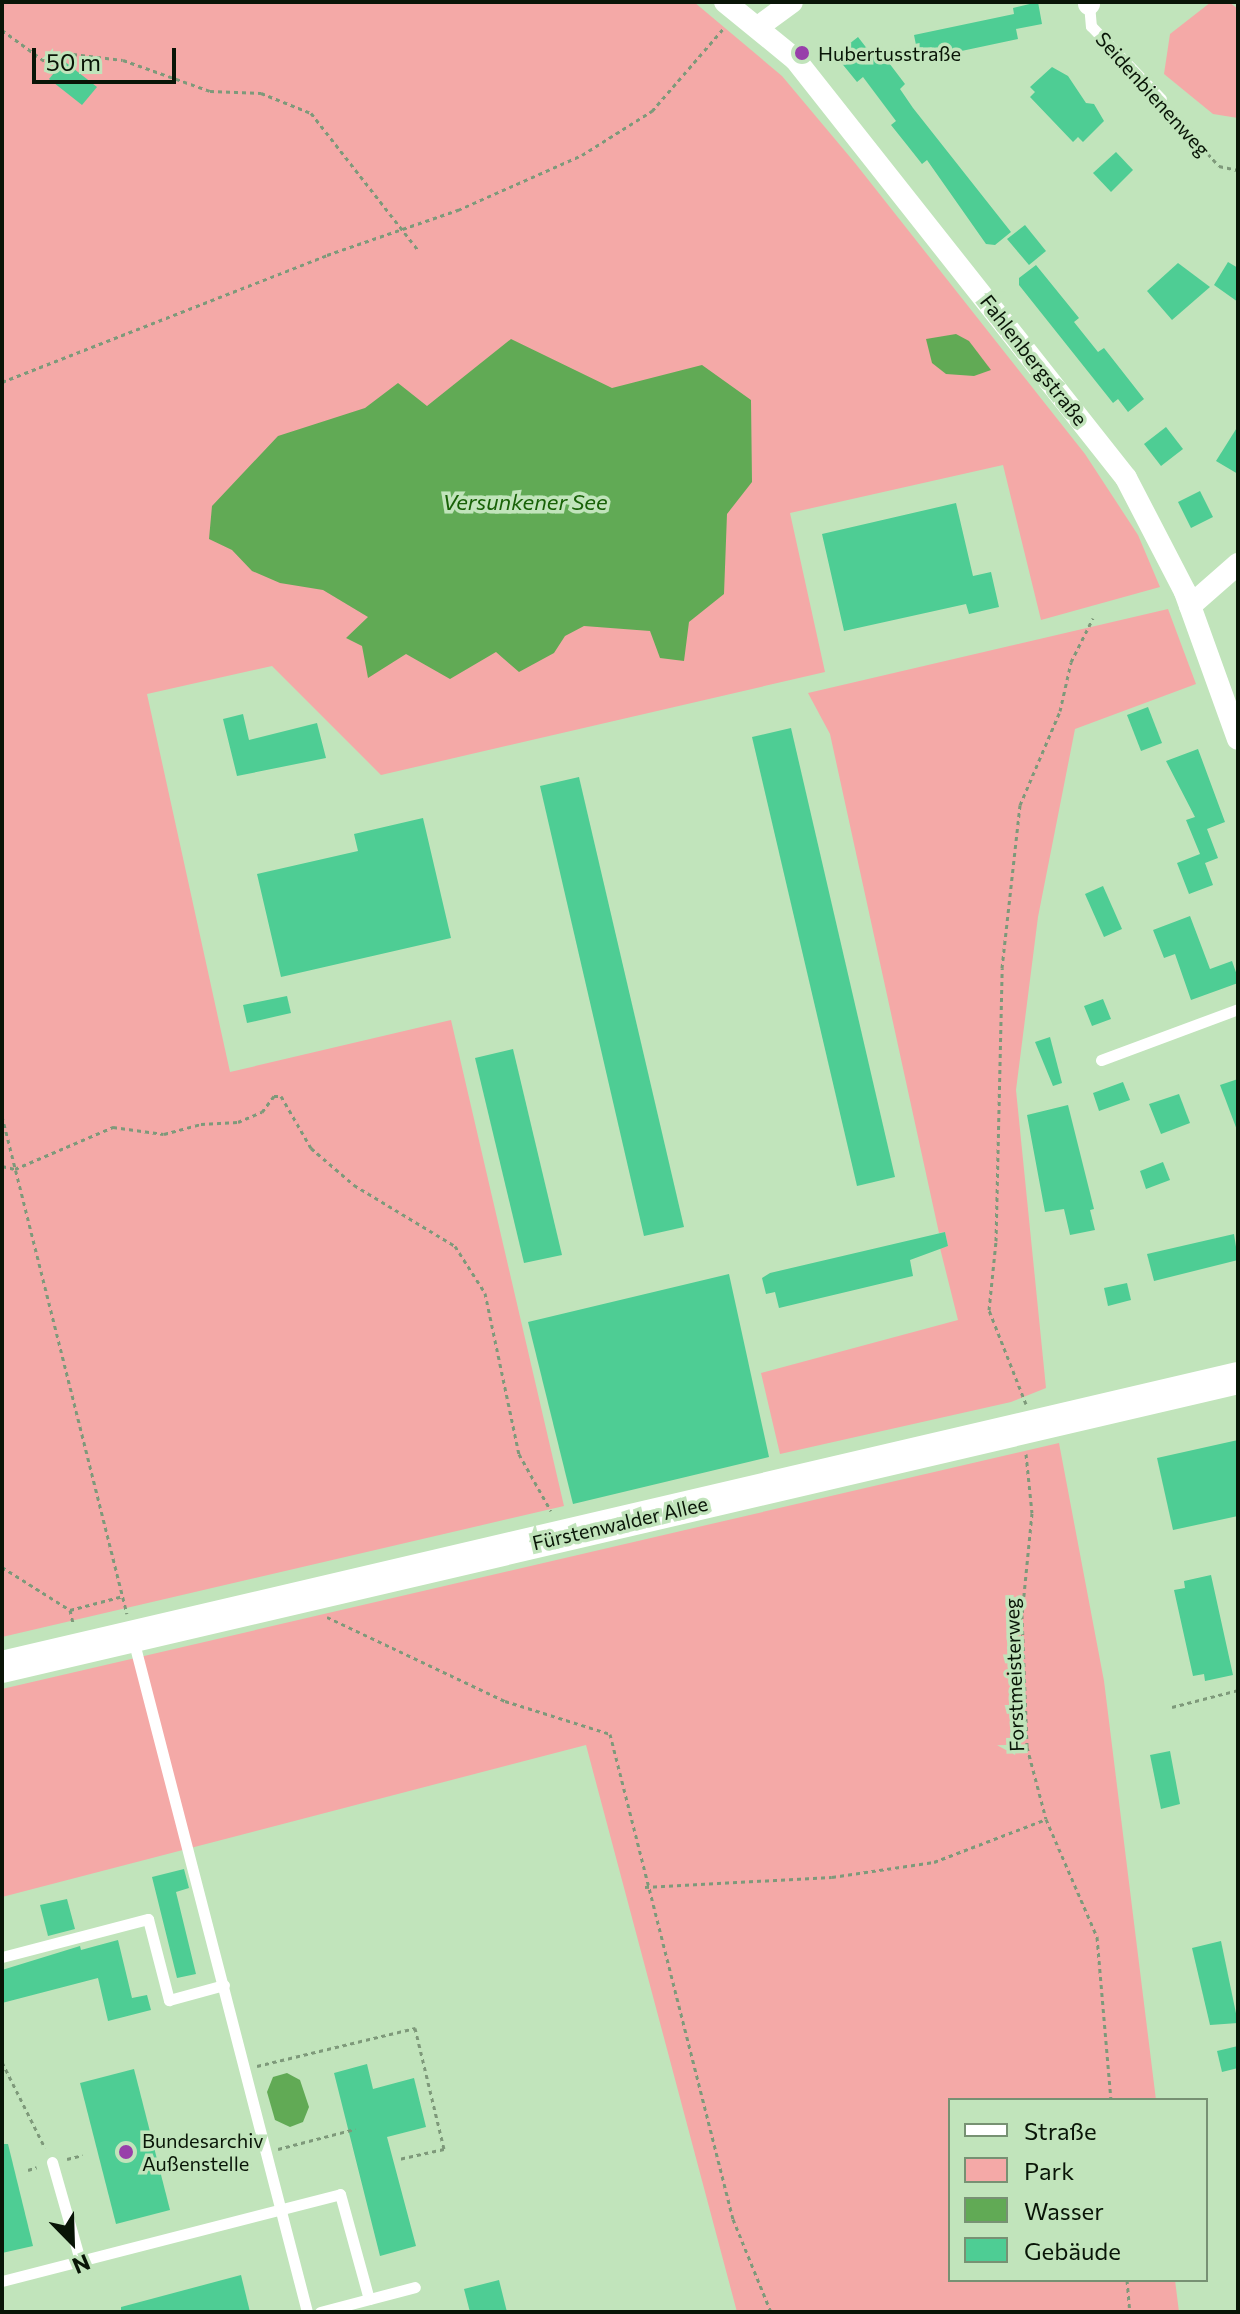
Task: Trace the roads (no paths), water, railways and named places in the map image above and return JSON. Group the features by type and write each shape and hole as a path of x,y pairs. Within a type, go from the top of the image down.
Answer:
{"main road":[{"name":"Fürstenwalder Allee","path":"2,1667 1238,1378"}],"street":[{"path":"725,2 751,22 792,2"},
{"name":"Fahlenbergstraße","path":"751,22 795,59 1126,478 1190,606 1231,698 1238,739"},
{"path":"1190,606 1238,564"}],"lane":[{"name":"Seidenbienenweg","path":"1089,3 1091,26 1161,99"},
{"path":"1101,1060 1238,1009"},
{"path":"133,1637 307,2312"},
{"path":"2,1957 148,1919 169,2000 224,1985"},
{"path":"52,2162 80,2260"},
{"path":"2,2281 340,2194 369,2299"},
{"path":"320,2312 415,2287"}],"water":[{"path":"956,334 969,341 991,370 974,376 946,374 932,363 926,339"},
{"name":"Versunkener See","path":"511,339 612,388 702,365 751,400 752,482 727,514 724,594 689,622 684,661 660,658 650,631 584,626 565,636 554,653 519,672 496,652 450,679 406,654 368,678 362,646 346,638 368,617 323,590 280,583 252,571 232,550 209,539 212,506 278,436 365,408 398,383 427,406"},
{"path":"287,2073 300,2080 309,2107 303,2122 290,2127 275,2120 267,2092 273,2077"}],"place":[{"name":"Hubertusstraße","path":"802,53"},
{"name":"Bundesarchiv Außenstelle","path":"126,2152"}]}
